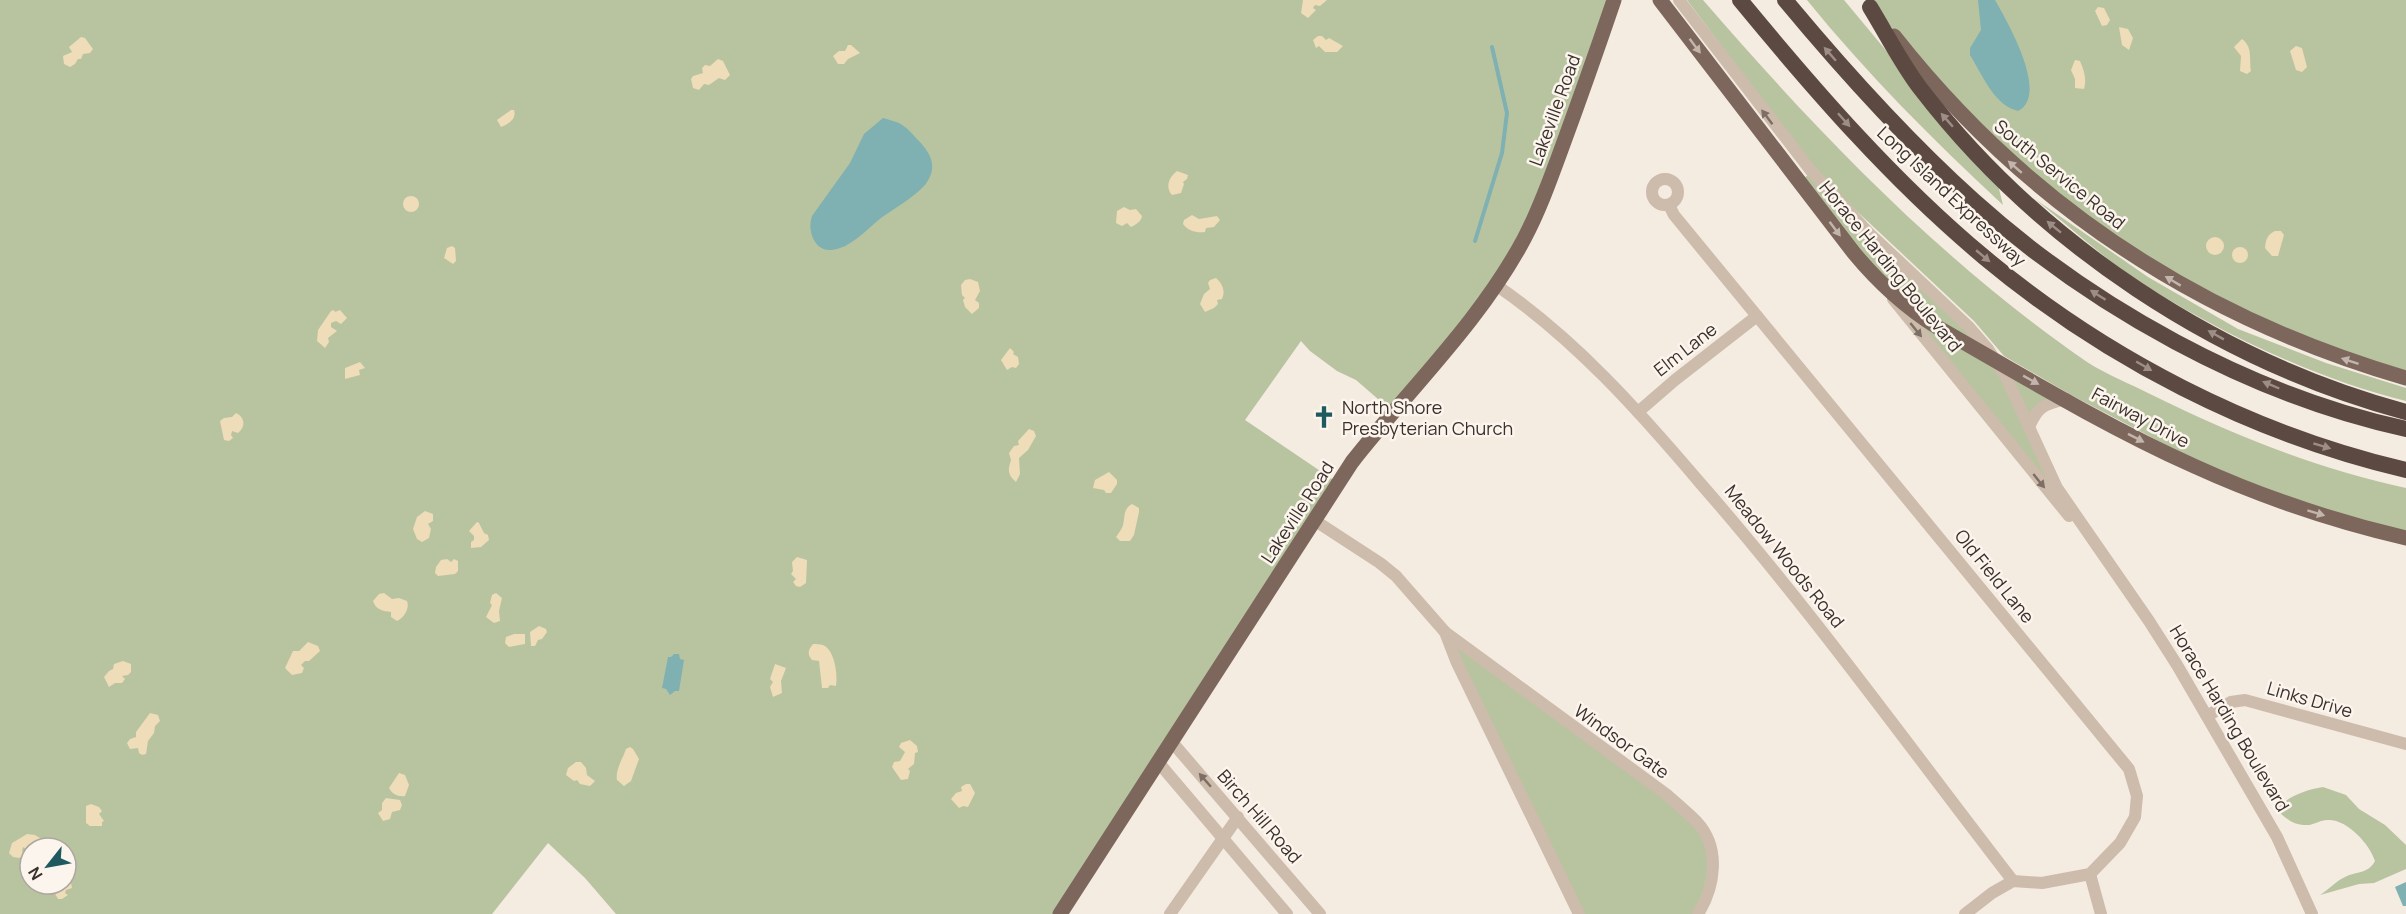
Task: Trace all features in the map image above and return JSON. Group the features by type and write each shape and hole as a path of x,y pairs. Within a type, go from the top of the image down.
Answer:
{"highway":[{"name":"Long Island Expressway","path":"1785,0 1857,84 1922,152 1991,216 2065,273 2136,319 2229,367 2318,403 2406,429"},
{"path":"1868,3 1918,86 1947,120 2017,195 2079,246 2145,292 2235,345 2332,388 2406,412"},
{"name":"Long Island Expressway","path":"1743,4 1833,109 1921,200 1983,256 2050,308 2158,374 2233,412 2312,442 2406,470"}],"main road":[{"name":"Lakeville Road","path":"1060,914 1352,462 1381,425 1448,351 1496,285 1525,238 1546,189 1614,0"},
{"name":"Horace Harding Boulevard","path":"1660,0 1844,242 1881,283"},
{"name":"South Service Road","path":"1868,3 1922,71 1980,134 2042,190 2109,241 2182,286 2256,324 2333,356 2406,378"},
{"name":"Fairway Drive","path":"1881,283 1926,320 2155,448 2232,482 2312,513 2406,538"}],"street":[{"name":"Horace Harding Boulevard","path":"1678,0 1812,172 1869,232 1968,326 1996,360 2006,376 2057,488 2158,634 2277,837 2312,914"},
{"name":"Old Field Lane","path":"1669,205 1674,215 1756,316 2126,762 2137,796 2135,817 2120,843 2090,874"},
{"name":"Horace Harding Boulevard","path":"1881,283 2048,493 2099,551"},
{"name":"Meadow Woods Road","path":"1496,285 1564,336 1638,412 1732,519 1820,627 2013,881"},
{"name":"Elm Lane","path":"1638,412 1756,316"},
{"path":"2029,428 2039,409 2067,399"},
{"name":"Windsor Gate","path":"1314,520 1389,571 1413,594 1445,632 1665,794 1698,824 1712,853 1713,864 1706,901 1698,914"},
{"name":"Windsor Gate","path":"1445,632 1457,663 1579,914"},
{"name":"Links Drive","path":"2207,716 2231,702 2245,700 2406,744"},
{"name":"Birch Hill Road","path":"1173,742 1320,914"},
{"path":"1159,763 1287,914"},
{"path":"1170,914 1238,817"},
{"path":"1965,914 1992,893 2013,881 2042,883 2090,874 2101,914"}],"green space":[{"path":"0,0 1614,0 1525,238 1393,412 1356,380 1337,371 1310,351 1301,341 1245,420 1338,483 1059,914 616,914 585,878 548,843 492,914 0,914"},
{"path":"1687,0 1703,0 1791,99 1884,193 1932,239 2034,323 2095,367 2213,424 2308,461 2406,488 2406,532 2300,503 2191,458 2073,396 2004,356 1974,321 1847,202 1803,154"},
{"path":"1807,0 1844,0 1998,185 2003,205 1901,106"},
{"path":"1870,0 2406,0 2406,375 2228,308 2067,206 1920,64"},
{"path":"1812,172 1996,360 2067,399 2048,404 2029,428 2099,551 1799,182"},
{"path":"2035,199 2148,277 2238,329 2326,363 2406,388 2406,401 2298,365 2226,332 2128,274"},
{"path":"1445,632 1698,824 1712,853 1698,914 1579,914"},
{"path":"2323,787 2346,795 2359,809 2385,825 2406,845 2406,869 2374,883 2359,884 2320,895 2349,875 2366,870 2375,861 2363,840 2342,823 2327,820 2309,825 2299,824 2287,819 2276,809 2286,800 2298,794"}],"sand":[{"path":"1303,0 1327,0 1320,6 1315,5 1313,8 1316,10 1308,18 1301,13"},
{"path":"2098,7 2104,8 2110,20 2107,25 2102,26 2095,11"},
{"path":"2119,27 2128,29 2133,38 2129,50 2122,45"},
{"path":"1322,36 1326,40 1329,38 1343,46 1337,52 1325,52 1319,46 1316,48 1313,40"},
{"path":"81,37 85,38 93,49 90,53 83,54 81,59 70,67 64,64 63,56 72,52 69,47"},
{"path":"2242,39 2248,46 2250,54 2251,71 2247,74 2240,71 2241,56 2234,47"},
{"path":"848,45 860,53 848,59 844,64 838,64 833,56 839,51 845,51"},
{"path":"2296,46 2302,48 2307,67 2302,72 2296,70 2290,51"},
{"path":"718,59 723,61 730,75 725,80 719,78 709,85 704,84 699,90 693,88 691,79 693,76 703,73 702,68 705,65 710,66"},
{"path":"2075,60 2080,61 2083,68 2084,89 2075,88 2075,79 2071,70"},
{"path":"511,110 515,113 513,119 501,127 497,120"},
{"path":"1177,171 1188,175 1183,182 1181,193 1172,195 1169,182"},
{"path":"411,196 417,198 419,204 417,210 411,212 405,210 403,204 405,198"},
{"path":"1124,207 1130,210 1136,209 1142,216 1140,221 1131,227 1127,223 1122,226 1116,223 1117,211"},
{"path":"1192,215 1199,219 1217,216 1220,220 1214,227 1206,228 1205,232 1195,232 1183,224 1184,220"},
{"path":"2275,231 2281,231 2284,235 2278,256 2272,256 2265,248 2267,238"},
{"path":"2215,237 2221,240 2224,246 2221,252 2215,255 2209,252 2206,246 2209,240"},
{"path":"452,246 455,248 456,261 453,264 444,258 447,248"},
{"path":"2240,247 2248,255 2240,263 2232,255"},
{"path":"1216,278 1223,287 1224,293 1222,299 1217,300 1218,304 1214,308 1205,312 1200,304 1204,294 1210,289 1208,283"},
{"path":"965,280 978,282 980,291 975,300 979,303 979,308 972,314 965,307 961,285"},
{"path":"334,310 335,312 340,310 347,318 341,324 336,321 331,323 331,327 337,331 328,338 329,342 325,348 317,341 318,330"},
{"path":"1010,348 1018,357 1019,364 1016,368 1012,367 1007,370 1001,360"},
{"path":"360,362 365,368 359,370 360,375 345,379 345,368"},
{"path":"236,413 243,420 242,428 238,433 232,431 233,438 229,441 224,440 220,421"},
{"path":"1029,429 1034,431 1036,436 1028,450 1019,458 1020,474 1016,482 1009,472 1011,460 1009,453 1014,446 1019,445 1018,441"},
{"path":"1109,472 1117,480 1111,493 1093,488 1095,480"},
{"path":"1132,504 1139,508 1134,535 1130,541 1120,541 1116,537 1123,526 1126,511"},
{"path":"425,511 433,514 433,521 428,524 431,529 429,538 422,542 417,539 413,529 417,517"},
{"path":"477,522 488,535 489,540 481,547 471,548 474,536 469,531"},
{"path":"797,557 807,560 806,583 800,587 793,582 796,579 791,574 792,562"},
{"path":"447,559 451,562 454,559 458,561 458,571 455,574 438,576 435,573 436,567 441,560"},
{"path":"384,593 392,599 399,598 407,601 406,612 397,621 391,617 391,612 380,610 374,604 373,601 379,594"},
{"path":"496,593 502,598 499,611 500,621 494,623 486,617 492,605 490,603 492,595"},
{"path":"539,626 547,632 535,646 531,646 530,632"},
{"path":"525,634 525,644 509,647 505,643 506,637"},
{"path":"308,642 318,646 320,651 301,665 304,668 302,673 292,675 285,668 293,651 299,651"},
{"path":"813,644 823,645 830,652 836,670 836,686 830,685 828,688 822,688 819,661 812,660 809,654"},
{"path":"123,661 131,664 131,672 122,676 125,679 122,683 115,683 109,687 104,677 113,669 114,664"},
{"path":"775,664 786,668 781,681 782,693 773,697 770,687 773,682 770,679"},
{"path":"150,713 158,715 160,721 148,741 146,754 142,755 138,748 130,749 127,743 136,737 136,732"},
{"path":"910,740 917,746 918,752 915,753 914,764 908,769 910,771 908,779 901,780 892,767 894,762 900,761 905,752 899,747 901,743"},
{"path":"630,747 639,759 631,781 624,786 617,780 617,772 626,749"},
{"path":"576,762 581,762 586,768 587,775 595,781 590,786 580,784 566,775 568,768"},
{"path":"399,773 405,775 409,785 405,796 396,795 389,788"},
{"path":"970,784 975,793 968,807 959,808 951,799 956,793 962,791 961,787"},
{"path":"386,798 400,800 402,805 400,810 392,812 390,819 383,821 378,813 382,810 382,803"},
{"path":"91,804 102,811 99,814 104,821 102,826 90,826 86,823 86,806"},
{"path":"18,839 18,858 9,853 12,843"}],"water":[{"path":"1978,0 1995,0 2023,57 2030,90 2027,102 2018,111 2002,103 1996,96 1970,55 1970,48 1981,30"},
{"path":"883,118 902,125 924,146 932,162 929,179 915,194 845,246 831,250 820,247 811,233 812,216 850,163 864,134"},
{"path":"679,654 680,659 684,660 679,691 670,695 666,689 662,688 668,657"},
{"path":"2406,882 2406,906 2403,906 2395,887"}],"waterway":[{"path":"1475,241 1502,153 1507,113 1492,47"}],"place":[{"name":"North Shore Presbyterian Church","path":"1324,417"}]}
